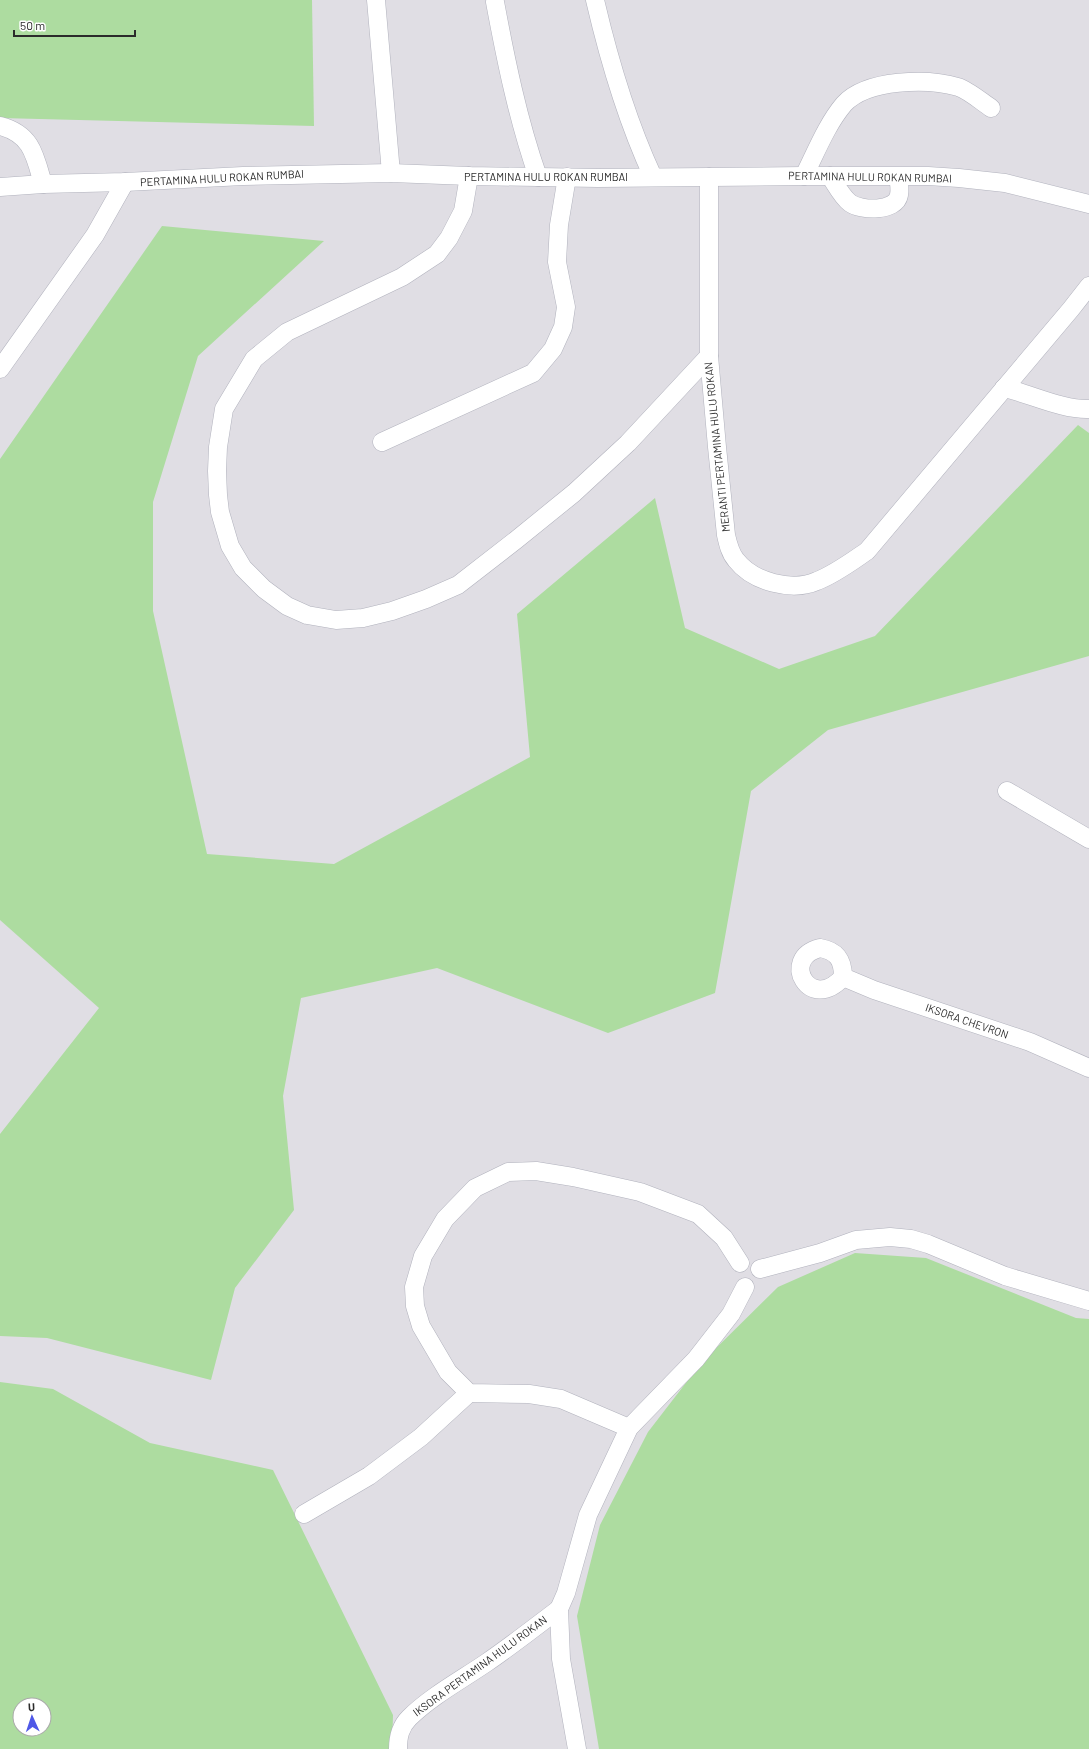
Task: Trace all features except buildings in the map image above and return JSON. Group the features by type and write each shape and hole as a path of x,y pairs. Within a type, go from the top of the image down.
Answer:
{"street":[{"path":"376,0 391,173"},
{"path":"595,0 622,96 640,149 653,177"},
{"path":"495,2 509,74 528,148 538,177"},
{"path":"804,176 827,131 845,104 862,91 884,85 904,83 936,84 958,87 991,108"},
{"path":"0,126 12,129 25,139 33,151 43,184"},
{"name":"PERTAMINA HULU ROKAN RUMBAI","path":"0,187 243,176 391,173 538,177 898,177 959,178 1005,184 1089,204"},
{"name":"MERANTI PERTAMINA HULU ROKAN","path":"469,176 463,210 449,238 437,254 402,277 287,332 254,359 224,409 218,447 217,470 220,512 230,546 243,568 264,589 287,606 307,615 336,620 363,618 392,611 426,599 458,585 574,493 628,443 709,356"},
{"path":"830,176 848,202 855,207 864,209 881,208 896,201 899,196 898,177"},
{"path":"382,442 533,373 553,349 563,327 566,307 557,262 559,225 567,177"},
{"path":"709,177 709,356"},
{"path":"0,369 95,235 125,182"},
{"name":"MERANTI PERTAMINA HULU ROKAN","path":"709,356 716,447 726,535 729,547 737,562 749,572 772,583 801,585 816,582 843,568 866,551 1089,286"},
{"path":"1004,388 1057,404 1089,409"},
{"path":"1007,791 1089,839"},
{"name":"IKSORA CHEVRON","path":"843,977 874,990 1030,1042 1089,1068"},
{"path":"629,1428 561,1399 529,1394 470,1393 448,1372 421,1326 416,1306 414,1287 423,1256 445,1219 475,1188 508,1172 536,1171 573,1177 640,1192 698,1214 724,1238 740,1263"},
{"path":"760,1269 820,1253 856,1240 890,1236 911,1239 928,1244 1005,1276 1089,1301"},
{"path":"744,1261 752,1261 760,1269 760,1278 758,1283 750,1287 745,1287 737,1281 734,1277 734,1272 740,1263 744,1261"},
{"name":"IKSORA PERTAMINA HULU ROKAN","path":"577,1749 561,1659 560,1608 566,1593 588,1516 629,1428 696,1359 731,1314 745,1287"},
{"path":"304,1514 369,1476 421,1437 470,1393"},
{"name":"IKSORA PERTAMINA HULU ROKAN","path":"398,1749 398,1736 402,1727 409,1718 441,1693 488,1662 560,1608"}],"shaded area":[{"path":"0,0 1089,0 1089,1749 0,1749"}],"green space":[{"path":"0,0 312,0 314,126 0,118"},
{"path":"162,226 324,241 198,356 153,502 153,611 207,854 334,864 530,757 517,614 655,498 685,628 779,669 875,636 1078,425 1089,433 1089,656 828,730 751,791 715,993 608,1033 437,968 301,998 283,1096 294,1210 235,1288 211,1380 47,1338 0,1336 0,1134 99,1008 0,920 0,459"},
{"path":"855,1253 926,1258 1076,1318 1089,1319 1089,1749 599,1749 577,1616 600,1525 648,1432 702,1362 778,1287"},
{"path":"0,1382 53,1389 150,1443 273,1470 393,1715 392,1749 0,1749"}]}
